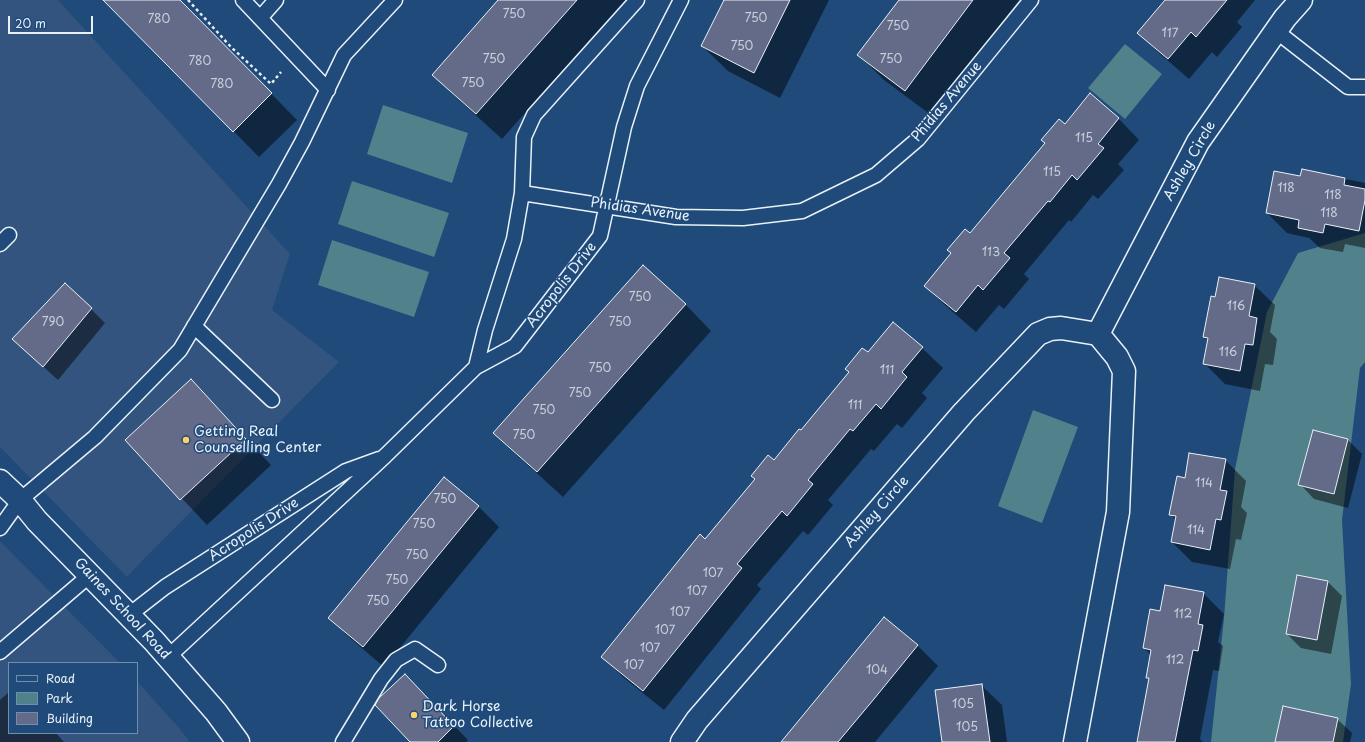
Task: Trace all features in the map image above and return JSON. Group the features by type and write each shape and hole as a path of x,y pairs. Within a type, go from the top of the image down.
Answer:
{"street":[{"name":"Ashley Circle","path":"682,742 697,720 954,424 1038,334 1050,329 1061,328 1098,334 1198,142 1285,18 1301,0"},
{"path":"1075,742 1118,512 1124,371 1117,357 1098,334"},
{"name":"Gaines School Road","path":"0,481 20,500 38,521 168,657 216,712 238,742"}],"lane":[{"path":"243,0 328,90"},
{"path":"260,18 276,0"},
{"path":"0,528 20,500 95,437 180,350 279,184 302,142 344,55 395,0"},
{"path":"476,367 485,330 514,239 522,193 524,137 534,115 637,0"},
{"name":"Acropolis Drive","path":"168,657 385,456 476,367 515,346 600,236 624,128 637,86 681,0"},
{"name":"Phidias Avenue","path":"522,193 676,217 743,218 802,211 876,175 918,139 1031,0"},
{"path":"1276,31 1348,87 1365,87"},
{"path":"194,326 272,400"},
{"name":"Acropolis Drive","path":"128,615 165,587 346,471 385,456"},
{"path":"0,652 90,575"},
{"path":"343,742 381,680 396,660 415,649 438,665"}],"path":[{"path":"188,0 232,47 271,84 295,55"}],"shaded area":[{"path":"0,0 58,0 290,254 272,310 339,362 127,577 0,447"},
{"path":"0,541 119,662 8,662 8,734 138,734 138,682 190,742 0,742"}],"green space":[{"path":"1125,44 1162,74 1125,119 1088,88"},
{"path":"383,105 468,133 452,183 367,154"},
{"path":"352,181 449,213 434,257 338,224"},
{"path":"1365,233 1365,362 1360,368 1342,520 1351,684 1343,742 1211,742 1224,618 1235,469 1267,312 1298,253"},
{"path":"332,240 429,272 414,317 318,285"},
{"path":"1033,410 1078,427 1042,523 998,506"}],"building":[{"path":"103,0 180,0 272,93 233,132"},
{"path":"498,0 577,0 476,114 432,75"},
{"path":"724,0 790,0 754,73 701,46"},
{"path":"899,0 973,0 905,91 857,55"},
{"path":"1165,0 1227,0 1196,37 1191,32 1168,59 1137,33"},
{"path":"1090,93 1119,118 1098,144 1104,148 1077,180 1072,175 1050,202 1048,201 1004,253 1010,258 983,290 978,285 956,312 924,286 951,253 947,250 965,229 970,233 1045,143 1041,140 1059,119 1065,124"},
{"path":"1302,169 1345,178 1344,185 1365,189 1365,200 1359,231 1325,224 1323,233 1298,228 1299,220 1266,213 1274,171 1300,176"},
{"path":"643,265 686,304 537,472 493,433"},
{"path":"1219,277 1255,284 1249,316 1257,318 1253,345 1245,344 1240,371 1203,364 1208,338 1203,337 1211,296 1215,297"},
{"path":"65,283 92,308 43,367 12,339"},
{"path":"893,322 923,347 902,372 907,377 881,409 876,404 853,431 850,429 808,480 813,484 787,516 782,511 737,564 742,568 643,691 601,657 700,534 705,539 755,479 751,476 768,455 774,460 849,372 845,369 862,348 868,352"},
{"name":"Getting Real Counselling Center","path":"191,379 246,439 180,500 125,440"},
{"path":"1313,430 1348,439 1334,494 1298,485"},
{"path":"1189,453 1226,459 1220,490 1227,491 1221,520 1216,519 1210,550 1171,542 1176,516 1169,515 1177,476 1185,478"},
{"path":"444,477 479,506 363,647 328,618"},
{"path":"1297,575 1328,581 1317,640 1286,634"},
{"path":"1165,585 1204,592 1198,624 1203,625 1198,651 1193,650 1175,742 1137,742 1149,678 1146,678 1151,650 1143,648 1150,609 1160,611"},
{"path":"884,617 918,645 874,699 838,742 781,742"},
{"name":"Dark Horse Tattoo Collective","path":"405,674 454,726 438,742 410,742 375,705 379,698"},
{"path":"982,684 990,742 942,742 935,690"},
{"path":"1283,706 1338,718 1333,742 1275,742"}],"place":[{"name":"Getting Real Counselling Center","path":"186,440"},
{"name":"Dark Horse Tattoo Collective","path":"414,715"}]}
